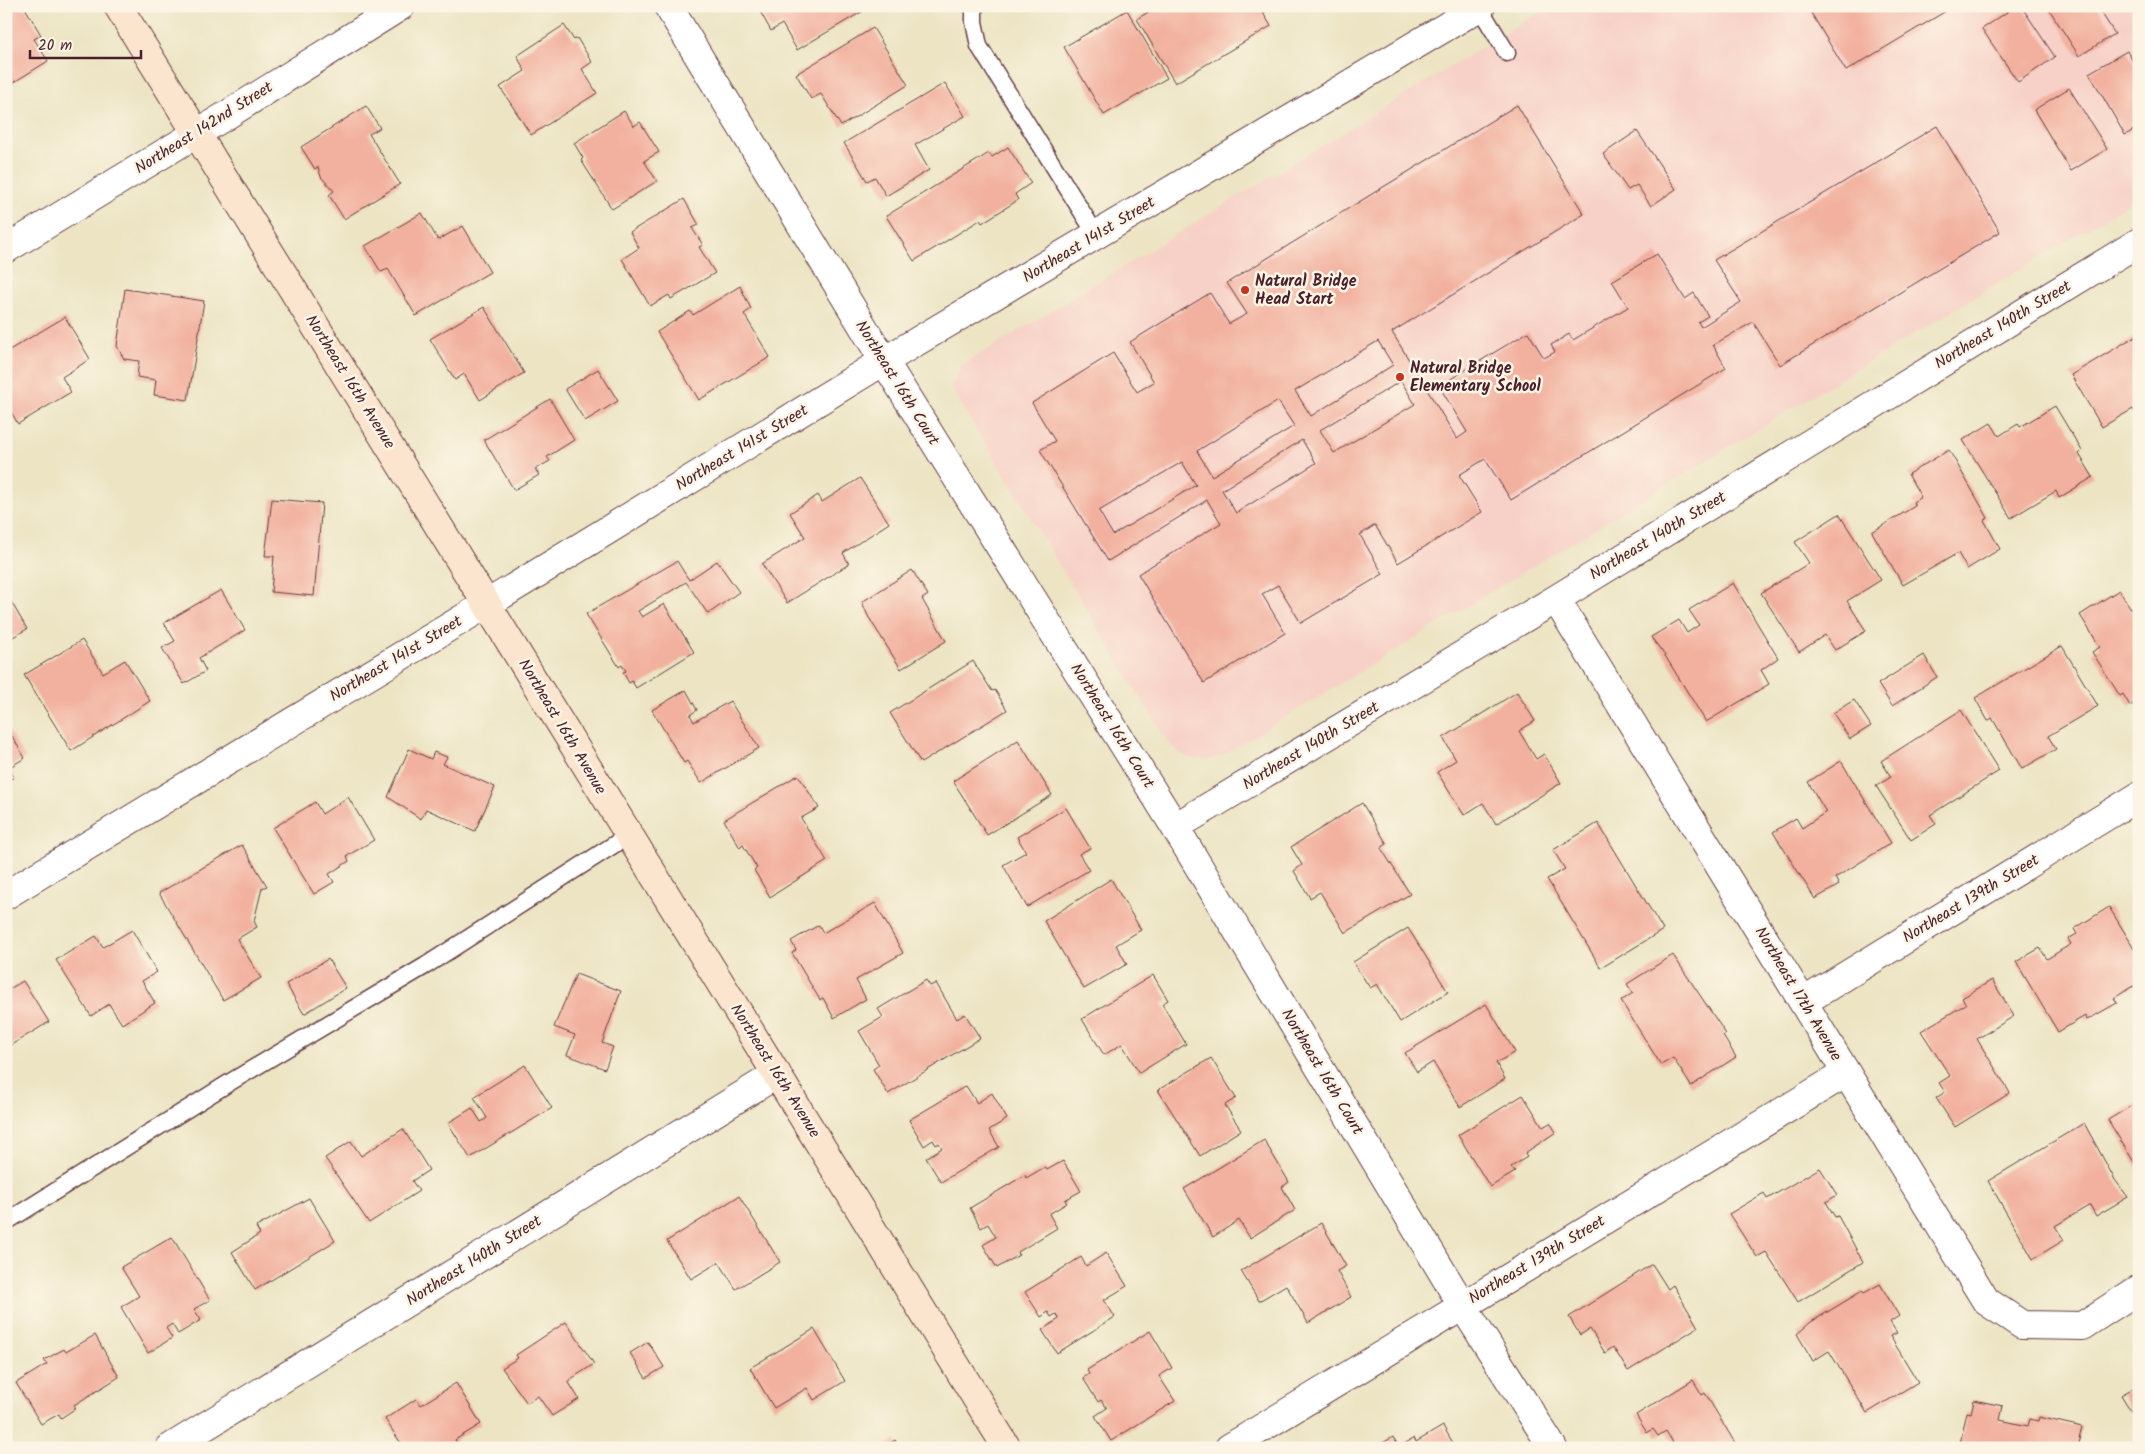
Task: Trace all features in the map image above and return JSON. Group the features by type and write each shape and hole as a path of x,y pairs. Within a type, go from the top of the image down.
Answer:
{"street":[{"name":"Northeast 16th Avenue","path":"118,6 1007,1448"},
{"name":"Northeast 142nd Street","path":"6,249 400,6"},
{"name":"Northeast 16th Court","path":"668,6 884,361 1175,827 1462,1305 1553,1448"},
{"name":"Northeast 141st Street","path":"6,895 884,361 1480,7"},
{"name":"Northeast 140th Street","path":"1175,827 1556,599 2139,242"},
{"name":"Northeast 17th Avenue","path":"1556,599 1986,1301 2022,1325 2082,1326 2139,1289"},
{"name":"Northeast 139th Street","path":"1802,1002 2139,796"},
{"name":"Northeast 139th Street","path":"1229,1448 1846,1073"},
{"name":"Northeast 140th Street","path":"170,1448 777,1074"}],"lane":[{"path":"974,6 974,22 979,46 1097,236"},
{"path":"1480,7 1507,53"},
{"path":"6,1222 232,1080 426,966 629,835"}],"shaded area":[{"name":"Natural Bridge Elementary School","path":"1550,6 2139,6 2139,197 1225,754 1211,760 1187,758 1169,744 951,388 961,366"}],"building":[{"path":"6,6 24,6 41,35 34,39 48,61 6,87"},
{"path":"757,6 865,6 862,8 863,11 797,50 782,24 771,31"},
{"path":"1158,6 1274,6 1263,13 1271,26 1175,83 1137,19"},
{"path":"1818,6 1943,6 1946,11 1846,71 1810,11"},
{"path":"2016,6 2021,6 2055,57 2018,82 1982,29"},
{"path":"2047,6 2097,6 2115,34 2079,56"},
{"path":"1127,10 1167,78 1104,115 1064,47"},
{"path":"564,25 574,40 577,38 592,62 582,69 597,93 531,135 500,87 525,71 517,56"},
{"path":"873,28 908,85 841,126 821,94 811,99 796,74"},
{"path":"2127,51 2139,72 2139,127 2125,135 2089,73"},
{"path":"945,83 965,116 915,145 929,170 886,196 875,177 867,181 844,143"},
{"path":"2069,88 2107,149 2071,171 2034,110"},
{"path":"1517,105 1584,214 1392,332 1457,439 1467,432 1439,386 1528,332 1544,358 1555,352 1551,345 1569,334 1573,340 1628,307 1612,281 1657,254 1685,299 1694,293 1708,316 1698,322 1701,327 1741,302 1714,260 1937,126 2000,232 1780,365 1753,322 1713,345 1726,368 1511,500 1485,459 1459,475 1482,512 1398,563 1375,525 1360,535 1383,574 1301,623 1278,585 1262,594 1285,633 1204,683 1138,574 1221,523 1207,500 1108,561 1040,450 1055,441 1032,403 1113,353 1137,392 1154,382 1130,342 1210,293 1229,324 1247,314 1227,283","holes":["1378,341 1393,365 1311,416 1295,391","1401,381 1415,404 1334,453 1320,430","1278,401 1294,426 1212,476 1197,451","1302,440 1316,463 1236,513 1222,490","1182,462 1196,485 1113,535 1099,511"]},
{"path":"366,106 380,128 369,134 400,184 344,219 329,195 334,191 321,177 318,167 315,169 301,147"},
{"path":"624,111 634,126 640,122 659,152 644,161 657,181 612,209 581,160 583,158 574,143"},
{"path":"1637,131 1676,189 1651,206 1637,185 1628,190 1603,154"},
{"path":"1008,147 1031,183 1015,194 1018,200 982,223 980,220 914,261 886,216 989,153 992,157"},
{"path":"684,199 699,225 692,228 703,245 699,247 715,273 671,299 669,295 650,306 622,259 639,248 630,232"},
{"path":"422,213 438,240 463,226 490,272 416,316 388,269 381,272 365,246"},
{"path":"740,286 751,309 744,314 770,357 699,400 657,332 690,311 693,315"},
{"path":"125,289 204,301 188,400 154,395 156,380 137,377 139,361 124,359 117,346"},
{"path":"484,307 524,373 480,400 464,374 455,380 430,339"},
{"path":"65,317 90,359 62,377 71,392 18,424 6,403 6,352"},
{"path":"2139,334 2139,420 2133,409 2102,427 2071,375"},
{"path":"598,369 618,401 585,421 565,389"},
{"path":"550,399 574,440 547,457 550,461 535,469 539,475 514,490 484,440"},
{"path":"2055,406 2082,451 2079,454 2093,477 2059,498 2056,491 2011,518 1963,440 1991,423 1999,436 2018,424 2020,427"},
{"path":"1949,450 1988,518 1984,520 2000,549 1967,569 1958,553 1903,585 1872,532 1915,506 1913,502 1921,497 1908,474"},
{"path":"860,478 889,523 843,553 849,564 787,603 762,564 805,537 790,513 818,495 822,502"},
{"path":"272,499 322,503 314,596 271,592 274,556 265,556"},
{"path":"1839,514 1881,580 1847,601 1866,631 1835,650 1825,635 1799,652 1761,593 1809,563 1795,542"},
{"path":"677,561 689,580 717,561 739,592 708,614 686,582 638,611 642,617 664,604 694,652 636,688 632,681 629,683 623,672 626,671 622,665 619,667 586,614"},
{"path":"912,570 928,595 922,599 946,641 901,669 868,616 862,602"},
{"path":"1733,583 1778,658 1761,670 1769,684 1706,722 1664,654 1651,637 1679,620 1687,633 1699,625 1689,610"},
{"path":"221,590 245,630 199,658 206,671 184,684 162,648 175,641 164,623"},
{"path":"2119,590 2137,618 2139,617 2139,700 2130,706 2123,694 2120,696 2092,652 2100,647 2080,615"},
{"path":"6,593 27,629 6,641"},
{"path":"82,640 103,673 125,660 150,701 71,751 24,675"},
{"path":"2062,646 2098,706 2048,736 2056,749 2022,769 1992,718 1988,721 1975,698"},
{"path":"1924,655 1937,677 1892,706 1878,684"},
{"path":"973,661 992,691 995,690 1007,710 921,763 890,713"},
{"path":"686,690 697,710 690,715 694,722 730,701 759,748 701,783 687,761 684,763 652,710"},
{"path":"1517,692 1535,721 1519,731 1536,759 1544,754 1561,783 1496,824 1483,803 1464,815 1437,772 1456,760 1443,738"},
{"path":"1854,700 1871,726 1850,739 1833,713"},
{"path":"1961,710 1999,771 1930,815 1936,824 1911,840 1876,786 1891,777 1881,761"},
{"path":"6,726 25,758 8,768 14,777 6,782"},
{"path":"1018,740 1052,795 987,835 953,781"},
{"path":"409,749 431,759 434,752 447,757 443,764 495,787 475,831 426,809 421,819 388,797"},
{"path":"1841,761 1891,843 1835,878 1839,885 1815,899 1773,832 1796,818 1802,828 1826,812 1808,782"},
{"path":"798,775 819,808 801,818 827,861 770,897 754,870 757,868 743,845 740,848 724,820"},
{"path":"348,797 374,840 347,856 349,861 329,874 334,882 314,894 273,828 315,802 322,814"},
{"path":"1362,803 1387,844 1381,848 1410,894 1345,933 1320,892 1310,898 1294,871 1302,865 1291,847"},
{"path":"1066,808 1090,848 1079,854 1089,870 1027,907 1003,865 1026,852 1017,837"},
{"path":"1598,823 1663,930 1601,968 1547,879 1565,869 1553,850"},
{"path":"242,845 267,886 262,888 254,921 257,927 237,939 261,978 223,1000 159,893"},
{"path":"1111,879 1141,930 1116,945 1127,964 1084,989 1044,921"},
{"path":"875,903 903,953 856,980 866,999 834,1018 823,998 820,1000 792,953 796,950 791,941 819,925 823,933"},
{"path":"2109,907 2139,956 2139,983 2114,998 2117,1003 2087,1020 2085,1016 2058,1032 2016,962 2040,948 2047,959 2071,944 2068,939 2077,934 2074,929"},
{"path":"1408,928 1448,992 1400,1022 1377,984 1370,988 1353,962"},
{"path":"132,930 157,972 142,981 155,1003 122,1024 109,1004 91,1016 56,960 96,936 103,947"},
{"path":"1673,955 1726,1034 1723,1036 1736,1057 1691,1086 1673,1058 1661,1065 1621,1001 1633,993 1627,984"},
{"path":"328,959 346,988 304,1014 286,984"},
{"path":"576,974 621,991 602,1043 613,1047 605,1069 567,1055 575,1035 554,1027"},
{"path":"1153,975 1168,1000 1162,1004 1186,1044 1139,1073 1122,1044 1104,1055 1082,1019"},
{"path":"926,980 930,986 936,983 957,1019 965,1014 980,1038 888,1094 873,1069 879,1065 859,1031 883,1017 878,1009"},
{"path":"1992,980 2014,1016 1977,1039 2010,1093 1955,1127 1936,1098 1945,1092 1939,1083 1950,1076 1921,1031 1966,1004 1962,998"},
{"path":"23,981 49,1022 6,1048 6,991"},
{"path":"1486,1004 1515,1052 1496,1063 1505,1079 1460,1107 1433,1062 1417,1072 1405,1053"},
{"path":"1211,1058 1236,1098 1225,1105 1241,1130 1200,1156 1158,1090"},
{"path":"525,1065 552,1108 470,1158 448,1123 472,1108 481,1122 487,1118 474,1097"},
{"path":"966,1086 977,1103 992,1093 1007,1119 989,1130 999,1147 941,1182 926,1158 942,1148 939,1143 936,1145 933,1140 924,1146 909,1120"},
{"path":"1523,1095 1543,1127 1550,1123 1556,1132 1525,1153 1527,1157 1511,1167 1515,1172 1490,1187 1458,1135"},
{"path":"2139,1101 2139,1170 2108,1120"},
{"path":"2084,1123 2115,1180 2128,1197 2096,1216 2090,1205 2055,1226 2064,1240 2033,1259 1988,1181"},
{"path":"403,1129 429,1170 412,1181 419,1191 369,1223 325,1158 351,1141 361,1156"},
{"path":"1264,1140 1289,1182 1282,1187 1295,1210 1250,1238 1239,1220 1213,1237 1184,1189"},
{"path":"1063,1161 1081,1191 1065,1200 1067,1203 1049,1214 1057,1228 1018,1252 1019,1255 997,1268 983,1245 996,1237 988,1224 981,1228 970,1208 1025,1175 1026,1178 1045,1167 1047,1170"},
{"path":"1820,1168 1837,1195 1826,1202 1835,1217 1838,1216 1863,1262 1798,1302 1766,1252 1757,1257 1729,1214 1764,1193 1767,1199"},
{"path":"739,1196 780,1262 736,1289 719,1262 691,1279 667,1241"},
{"path":"309,1198 335,1241 255,1290 232,1252 260,1234 256,1227"},
{"path":"1321,1223 1346,1266 1337,1271 1351,1297 1308,1323 1286,1285 1259,1301 1241,1271"},
{"path":"172,1237 210,1300 194,1309 201,1320 178,1334 172,1324 166,1328 172,1338 148,1353 121,1307 139,1296 121,1267"},
{"path":"1106,1253 1127,1286 1104,1300 1115,1317 1057,1353 1042,1330 1059,1319 1056,1314 1051,1317 1048,1312 1041,1317 1025,1292 1081,1257 1086,1266"},
{"path":"1652,1264 1668,1289 1673,1285 1698,1327 1628,1371 1613,1347 1605,1353 1590,1329 1580,1335 1569,1317"},
{"path":"1880,1284 1899,1316 1890,1322 1897,1333 1890,1336 1918,1382 1867,1413 1829,1351 1813,1361 1797,1334 1811,1322 1862,1291 1864,1293"},
{"path":"566,1322 594,1364 568,1381 579,1399 552,1416 538,1396 527,1403 502,1368 518,1358 516,1355"},
{"path":"814,1329 845,1381 814,1400 807,1388 774,1408 750,1368"},
{"path":"1150,1331 1172,1368 1159,1376 1175,1401 1111,1441 1095,1416 1107,1408 1101,1400 1098,1402 1083,1378 1089,1374 1087,1370"},
{"path":"95,1335 119,1377 74,1405 76,1408 61,1418 59,1414 41,1424 16,1383 47,1364 44,1360 64,1349 66,1352"},
{"path":"648,1342 664,1367 646,1378 630,1353"},
{"path":"1693,1380 1702,1395 1705,1393 1735,1443 1728,1448 1676,1448 1666,1431 1658,1436 1653,1429 1647,1433 1636,1415"},
{"path":"456,1383 481,1424 455,1440 459,1446 455,1448 404,1448 385,1419 416,1399 421,1405"},
{"path":"2139,1385 2139,1424 2121,1395"},
{"path":"1974,1400 2003,1406 2000,1420 2028,1426 2030,1419 2038,1421 2039,1417 2082,1427 2077,1448 1959,1448 1967,1412 1971,1413"},
{"path":"1443,1426 1456,1448 1374,1448 1393,1437 1399,1447 1414,1438 1416,1442"},
{"path":"895,1440 900,1448 883,1448"}],"place":[{"name":"Natural Bridge Head Start","path":"1245,290"},
{"name":"Natural Bridge Elementary School","path":"1400,377"}]}
